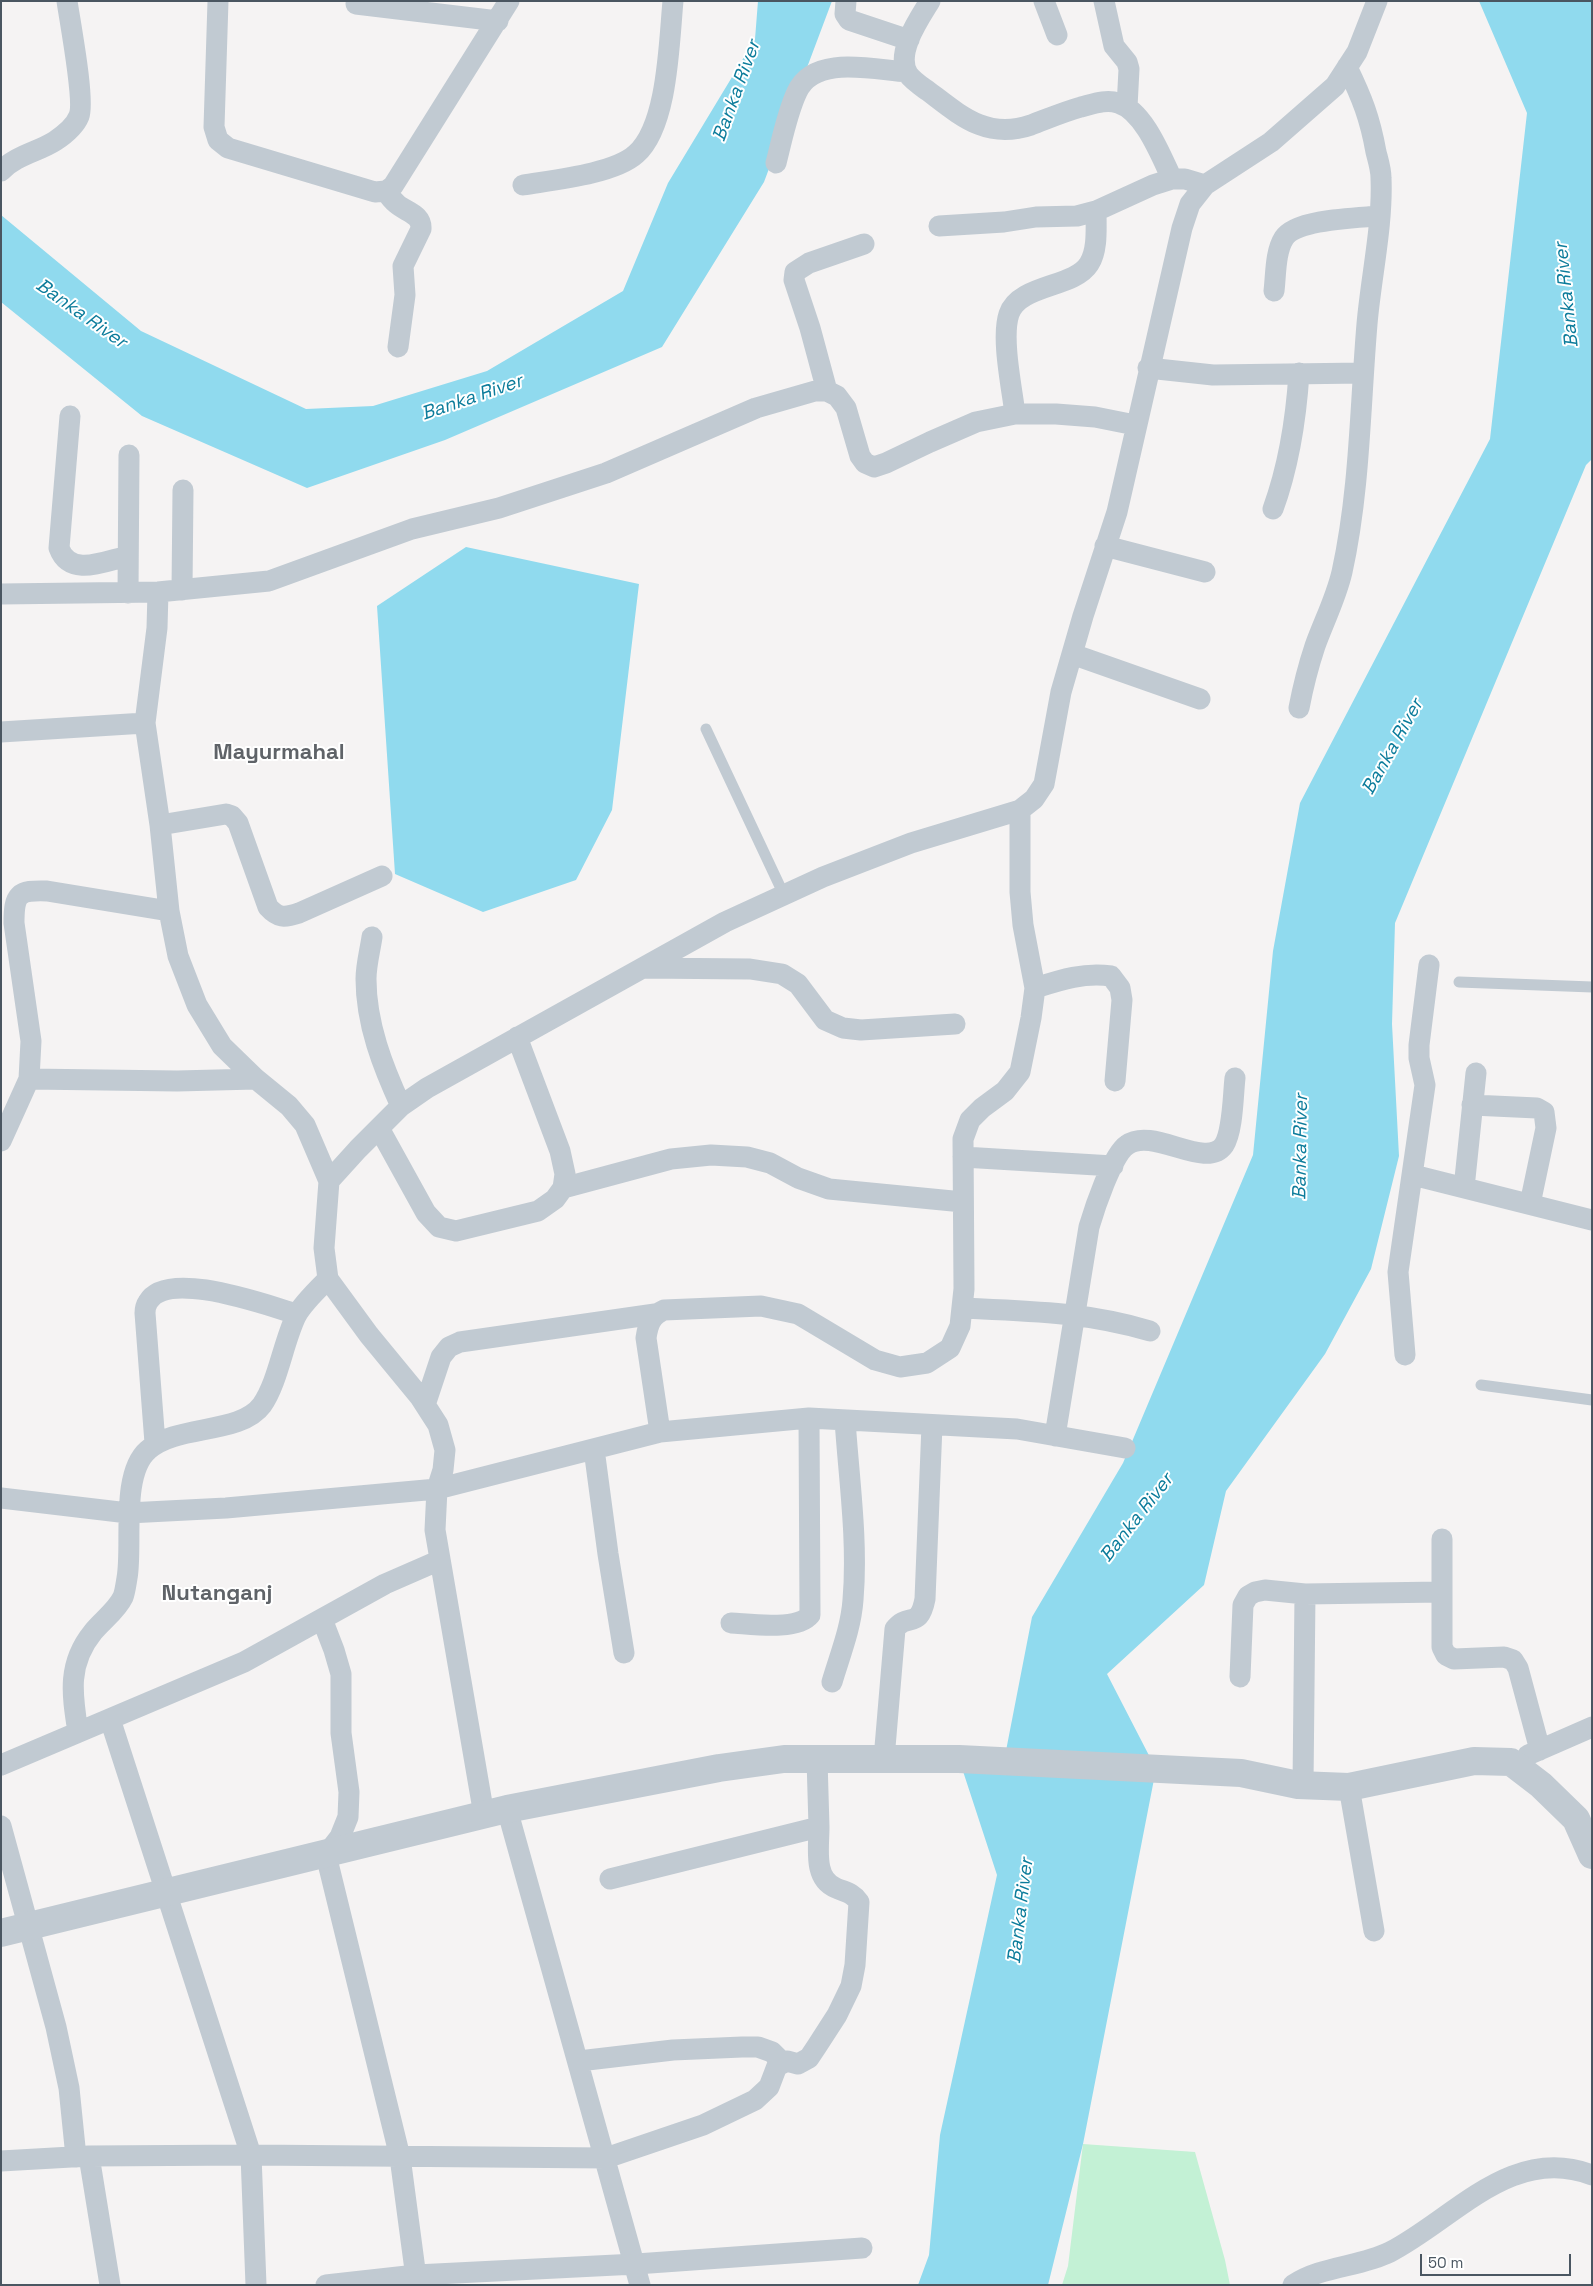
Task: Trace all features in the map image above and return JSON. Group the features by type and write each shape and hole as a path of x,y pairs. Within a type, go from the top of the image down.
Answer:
{"street":[{"path":"1,171 27,153 51,144 66,134 79,116 80,98 67,1"},
{"path":"218,1 214,127 218,140 228,148 237,151 375,192 386,191 393,186 509,1"},
{"path":"523,185 595,172 616,165 636,155 649,140 665,86 673,1"},
{"path":"846,1 845,14 850,20 909,40"},
{"path":"930,1 909,40 904,54 904,64 912,80 963,118 983,127 1004,131 1029,126 1068,110 1100,102 1117,103 1127,107 1136,115 1151,137 1172,179"},
{"path":"1044,1 1057,35"},
{"path":"1104,1 1114,46 1127,62 1129,69 1127,107"},
{"path":"329,1182 401,1106 427,1088 725,922 823,877 911,844 1020,810 1034,799 1044,784 1061,692 1117,512 1148,368 1182,228 1190,204 1205,185 1271,142 1335,86 1357,52 1377,1"},
{"path":"356,4 498,20"},
{"path":"776,163 797,91 808,77 821,70 835,66 907,72"},
{"path":"1299,708 1306,674 1331,610 1342,572 1352,510 1361,431 1363,373 1379,216 1381,177 1372,132 1364,102 1347,67"},
{"path":"939,226 1004,222 1036,217 1078,216 1096,211 1153,185 1172,179 1185,179 1205,185"},
{"path":"386,191 398,206 417,216 422,224 421,230 403,266 405,295 398,347"},
{"path":"1015,414 1006,332 1010,313 1020,300 1078,274 1088,266 1094,254 1096,211"},
{"path":"1274,291 1279,251 1284,238 1292,232 1303,226 1335,220 1379,216"},
{"path":"827,391 810,328 794,280 795,272 809,263 864,244"},
{"path":"1148,368 1213,375 1363,373"},
{"path":"1273,509 1282,484 1289,452 1296,415 1299,374"},
{"path":"1,594 158,592 269,581 412,529 499,508 606,473 756,408 804,393 827,391 837,396 846,408 860,456 865,463 874,467 886,464 976,422 1015,414 1056,414 1095,417 1135,425"},
{"path":"70,416 59,548 62,558 72,565 80,567 128,556"},
{"path":"128,593 129,455"},
{"path":"182,590 183,490"},
{"path":"1105,546 1205,572"},
{"path":"158,592 158,628 145,724 160,825 169,911 178,956 197,1005 222,1046 256,1080 289,1106 305,1125 329,1182 324,1248 328,1279 369,1335 425,1405 438,1425 445,1450 443,1470 437,1490 435,1530 496,1812 579,2062 636,2264 640,2285"},
{"path":"1072,654 1200,699"},
{"path":"1,732 145,724"},
{"path":"425,1405 441,1357 449,1348 460,1342 655,1314 664,1310 678,1308 761,1306 798,1314 875,1360 900,1367 927,1363 950,1348 960,1326 964,1289 962,1140 970,1120 982,1108 1005,1091 1020,1072 1035,988 1022,925 1020,810"},
{"path":"160,825 226,814 232,816 242,830 268,907 276,916 286,918 382,876"},
{"path":"1,1141 29,1079 31,1041 9,945 14,905 19,895 29,891 47,891 169,911"},
{"path":"372,937 366,978 367,999 376,1043 386,1074 401,1106"},
{"path":"1405,1355 1398,1272 1426,1085 1418,1058 1429,965"},
{"path":"642,968 750,969 782,974 798,984 825,1020 843,1028 861,1030 955,1024"},
{"path":"1035,988 1070,977 1097,974 1111,976 1120,988 1122,1000 1115,1081"},
{"path":"379,1128 426,1213 439,1227 456,1231 538,1211 555,1199 563,1188 564,1174 560,1151 517,1037"},
{"path":"1464,1188 1476,1073"},
{"path":"1055,1436 1089,1227 1099,1196 1113,1166 1125,1145 1138,1140 1152,1140 1203,1154 1216,1152 1224,1145 1228,1133 1234,1078"},
{"path":"29,1079 256,1080"},
{"path":"1472,1106 1537,1108 1544,1112 1546,1128 1530,1204"},
{"path":"563,1188 671,1159 711,1155 747,1157 770,1163 798,1178 829,1189 963,1202"},
{"path":"963,1157 1113,1166"},
{"path":"1413,1175 1592,1220"},
{"path":"78,1732 72,1694 74,1668 82,1649 93,1632 123,1597 128,1576 128,1513 136,1467 145,1452 155,1444 172,1437 240,1421 252,1415 262,1405 268,1392 297,1314 328,1279"},
{"path":"155,1444 145,1313 148,1302 155,1294 189,1287 214,1291 297,1314"},
{"path":"962,1308 1075,1314 1116,1321 1150,1331"},
{"path":"655,1314 648,1324 646,1338 660,1432"},
{"path":"1,1498 128,1513 226,1508 437,1490 660,1432 809,1418 1017,1430 1125,1448"},
{"path":"731,1623 792,1625 805,1621 810,1615 809,1418"},
{"path":"832,1682 849,1628 853,1602 854,1565 845,1420"},
{"path":"884,1759 895,1630 904,1622 919,1617 923,1612 925,1599 932,1425"},
{"path":"594,1449 624,1653"},
{"path":"1442,1539 1442,1647 1446,1655 1454,1659 1504,1657 1513,1660 1518,1668 1540,1750"},
{"path":"1,1765 244,1662 385,1584 440,1560"},
{"path":"1240,1677 1243,1605 1248,1596 1255,1592 1265,1590 1305,1594 1442,1592"},
{"path":"1303,1785 1305,1594"},
{"path":"322,1619 341,1674 341,1733 349,1792 348,1817 340,1837 326,1855"},
{"path":"110,1719 251,2155 256,2285"},
{"path":"1,1933 29,1928 496,1812 719,1768 784,1759 958,1759 1241,1773 1303,1785 1349,1788 1474,1761 1511,1762 1592,1728"},
{"path":"1,2161 83,2156 251,2155 606,2158 702,2125 755,2100 769,2087 777,2066 782,2062 787,2061 798,2064 808,2058 837,2014 851,1986 855,1965 859,1902 854,1895 828,1885 821,1877 817,1759"},
{"path":"1511,1762 1584,1818 1592,1855"},
{"path":"1349,1788 1374,1931"},
{"path":"1,1826 40,1975 56,2027 110,2285"},
{"path":"610,1879 819,1828"},
{"path":"326,1855 400,2157 416,2280"},
{"path":"579,2062 673,2050 742,2047 758,2047 772,2052 782,2062"},
{"path":"1293,2285 1308,2276 1389,2253 1422,2233 1463,2202 1499,2181 1542,2168 1577,2169 1592,2175"},
{"path":"326,2285 862,2248"}],"lane":[{"path":"706,729 784,895"},
{"path":"1459,982 1592,987"},
{"path":"1481,1385 1592,1400"}],"green space":[{"path":"1083,2144 1195,2152 1225,2260 1230,2285 1062,2285 1068,2266"}],"water":[{"name":"Banka River","path":"758,1 832,1 764,182 662,347 445,440 307,488 142,416 1,302 1,215 141,331 306,409 373,406 487,371 623,291 668,183 755,39"},
{"name":"Banka River","path":"1479,1 1592,1 1592,459 1586,465 1395,923 1392,1024 1399,1156 1371,1269 1325,1354 1226,1491 1204,1585 1107,1674 1156,1769 1083,2144 1048,2285 918,2285 929,2255 940,2135 997,1875 959,1759 1004,1761 1032,1617 1123,1463 1253,1155 1273,951 1300,803 1490,439 1527,113"},
{"path":"466,547 639,584 612,810 576,880 483,912 395,874 377,606"}],"district":[{"name":"Mayurmahal","path":"279,753"},
{"name":"Nutanganj","path":"217,1594"}]}
